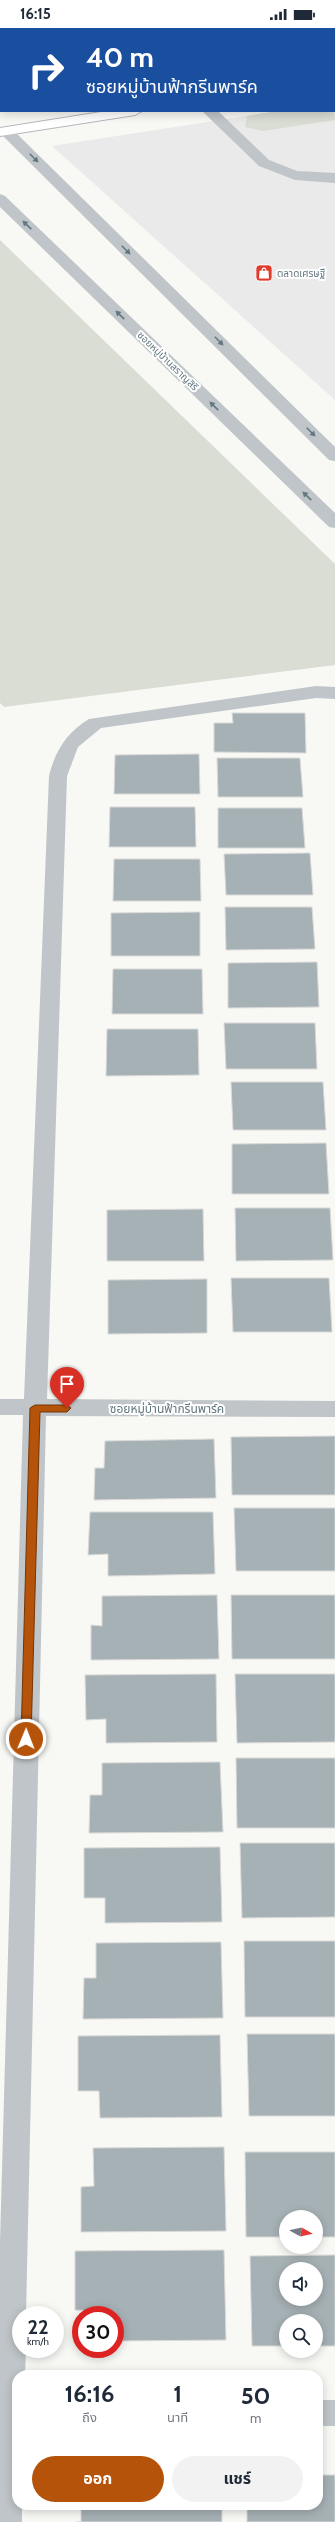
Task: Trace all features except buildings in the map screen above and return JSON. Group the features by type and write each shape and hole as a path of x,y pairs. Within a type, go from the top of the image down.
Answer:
{"main road":[{"path":"3,131 128,112"}],"street":[{"path":"210,112 264,163 295,175 335,178"},
{"path":"3,131 335,456"},
{"name":"ซอยหมู่บ้านสราญสิริ","path":"0,199 335,523"},
{"path":"7,2522 8,2416 35,1408 58,776 61,761 70,743 80,731 96,723 316,692 335,693"},
{"name":"ซอยหมู่บ้านฟ้ากรีนพาร์ค","path":"0,1407 335,1409"},
{"path":"323,2414 335,2413"}],"shaded area":[{"name":"ตลาดเศรษฐี","path":"272,112 335,112 335,400 52,146"},
{"path":"272,112 335,112 335,120 263,131 245,127 247,116"},
{"path":"0,240 335,564 335,665 4,707 0,703"}],"place":[{"name":"ตลาดเศรษฐี","path":"264,273"}],"route":[{"path":"26,1739 35,1408 67,1408"}]}
